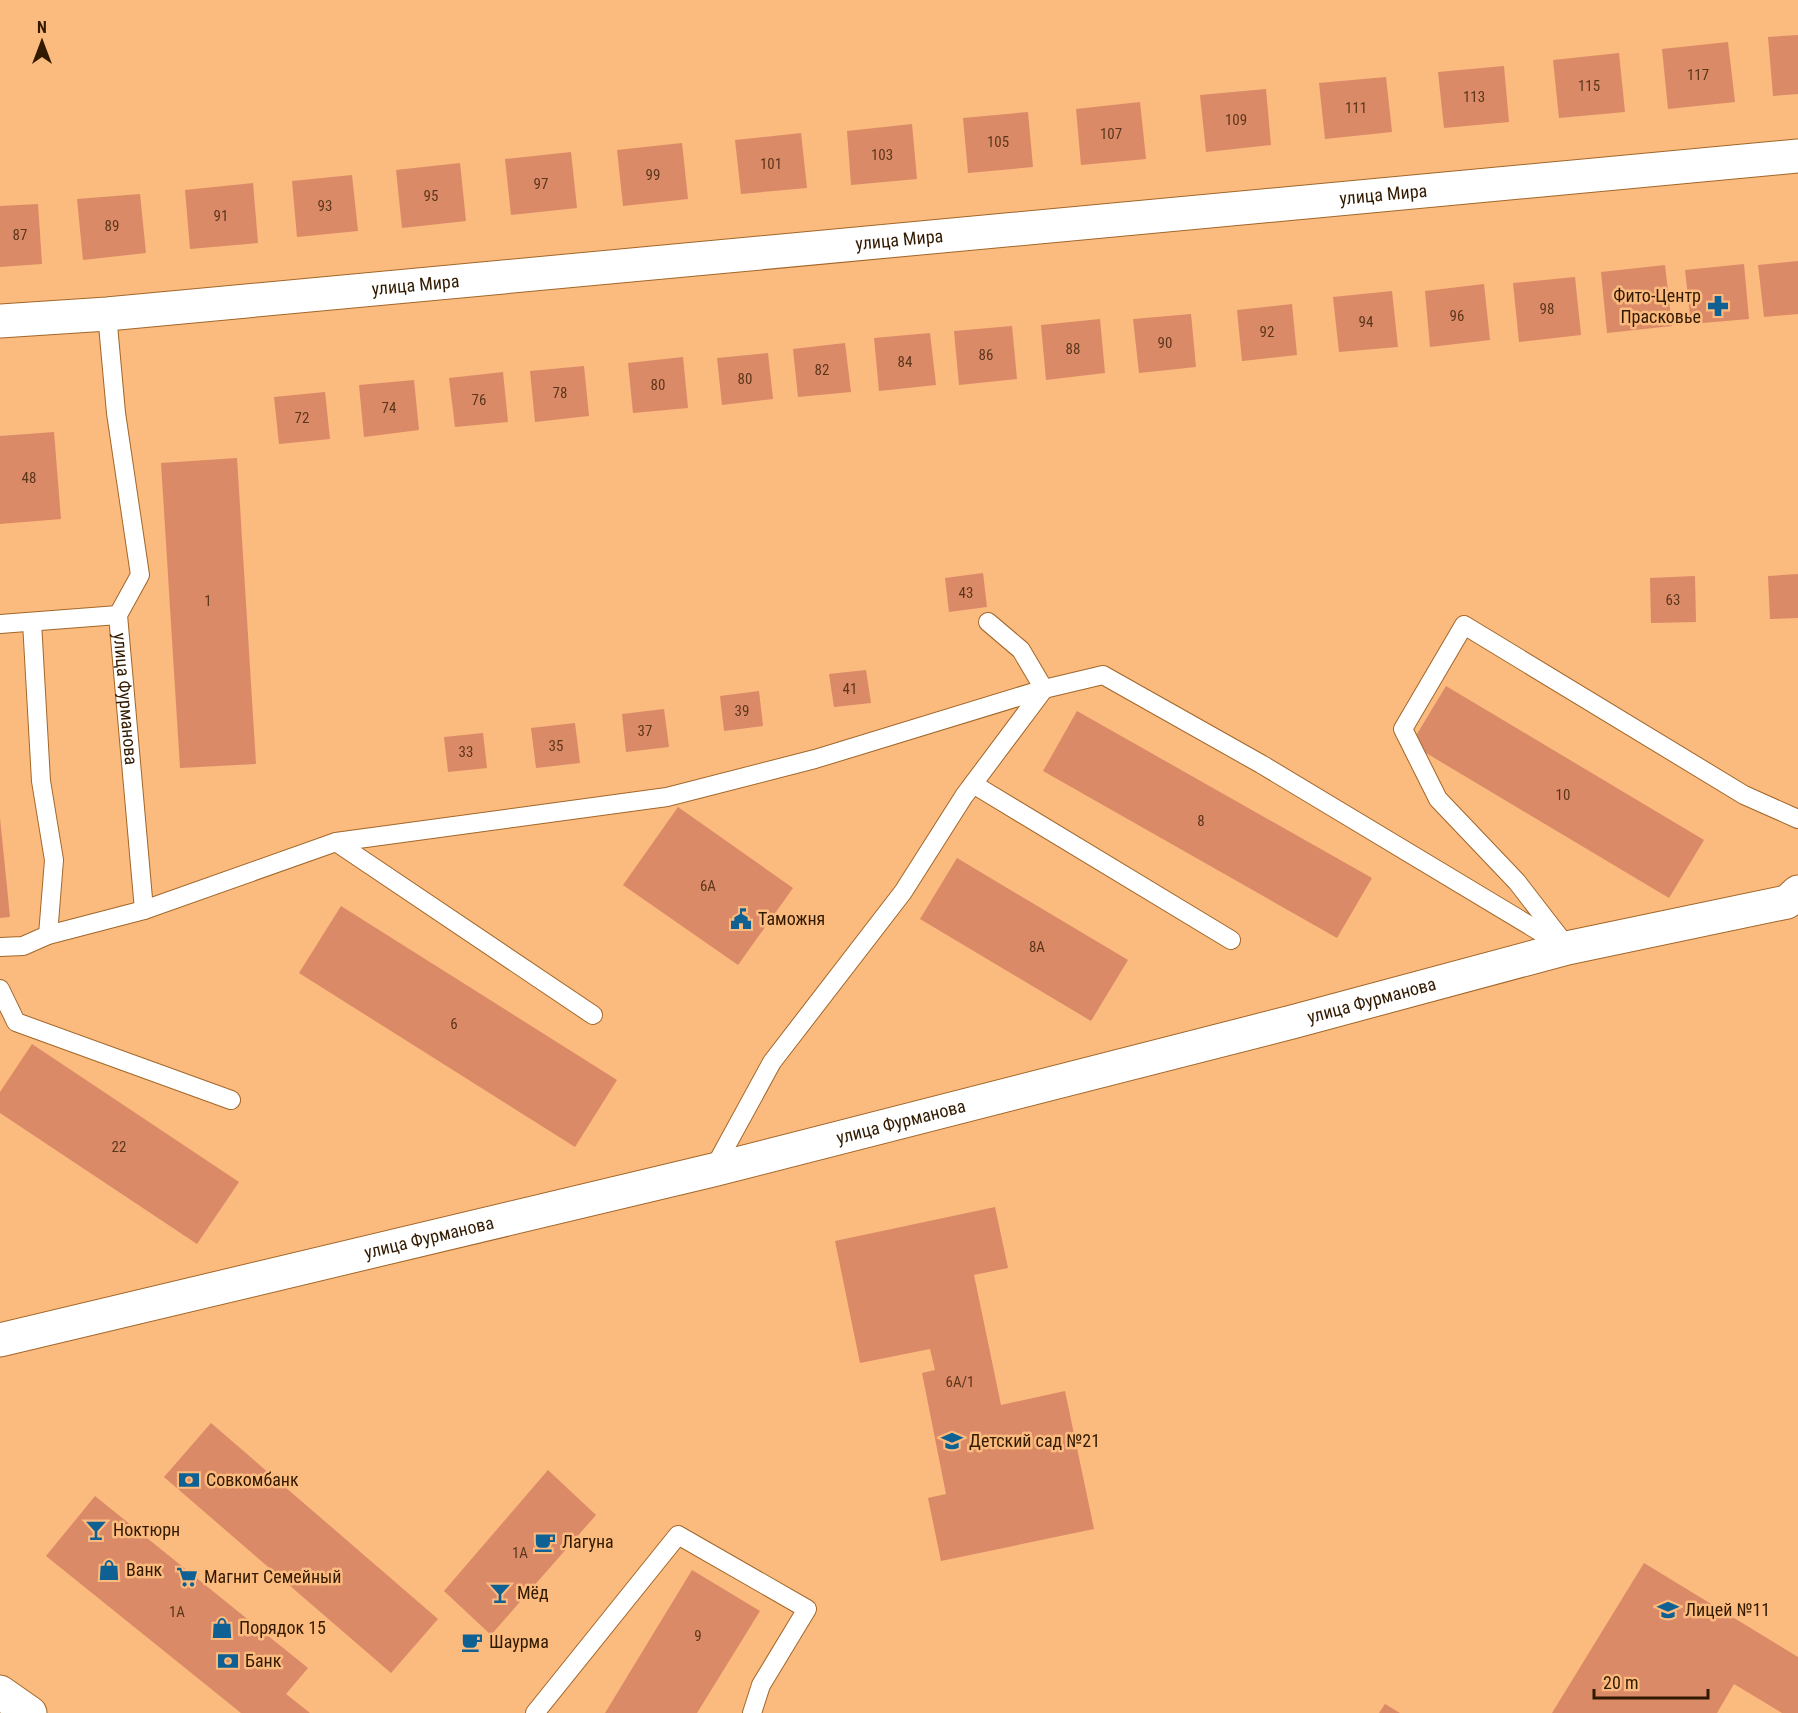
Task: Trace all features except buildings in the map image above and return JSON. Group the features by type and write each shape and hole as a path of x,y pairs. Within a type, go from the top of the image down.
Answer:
{"street":[{"name":"улица Мира","path":"0,321 107,314 1798,156"},
{"name":"улица Фурманова","path":"0,1340 713,1170 1292,1022 1567,948 1787,902 1798,892"},
{"path":"0,1692 30,1713"}],"lane":[{"name":"улица Фурманова","path":"107,314 116,413 140,575 118,615 144,910"},
{"path":"0,624 118,615"},
{"path":"32,622 41,781 54,860 48,935"},
{"path":"988,622 1021,650 1044,689"},
{"path":"1567,948 1517,882 1438,799 1403,729 1464,625 1744,795 1798,819"},
{"path":"0,947 23,945 48,935 144,910 336,842 667,797 815,759 1044,689 1103,675 1271,770 1567,948"},
{"path":"713,1170 772,1062 903,892 973,784 1044,689"},
{"path":"973,784 1231,940"},
{"path":"336,842 593,1015"},
{"path":"0,989 16,1022 231,1100"},
{"path":"535,1713 678,1536 807,1609 760,1685 752,1713"}],"place":[{"name":"Фито-Центр Прасковье","path":"1718,306"},
{"name":"Таможня","path":"741,919"},
{"name":"Детский сад №21","path":"952,1441"},
{"name":"Совкомбанк","path":"189,1480"},
{"name":"Ноктюрн","path":"96,1530"},
{"name":"Лагуна","path":"545,1542"},
{"name":"Ванк","path":"109,1570"},
{"name":"Магнит Семейный","path":"187,1577"},
{"name":"Мёд","path":"500,1593"},
{"name":"Лицей №11","path":"1668,1610"},
{"name":"Порядок 15","path":"222,1628"},
{"name":"Шаурма","path":"472,1642"},
{"name":"Банк","path":"228,1661"}]}
